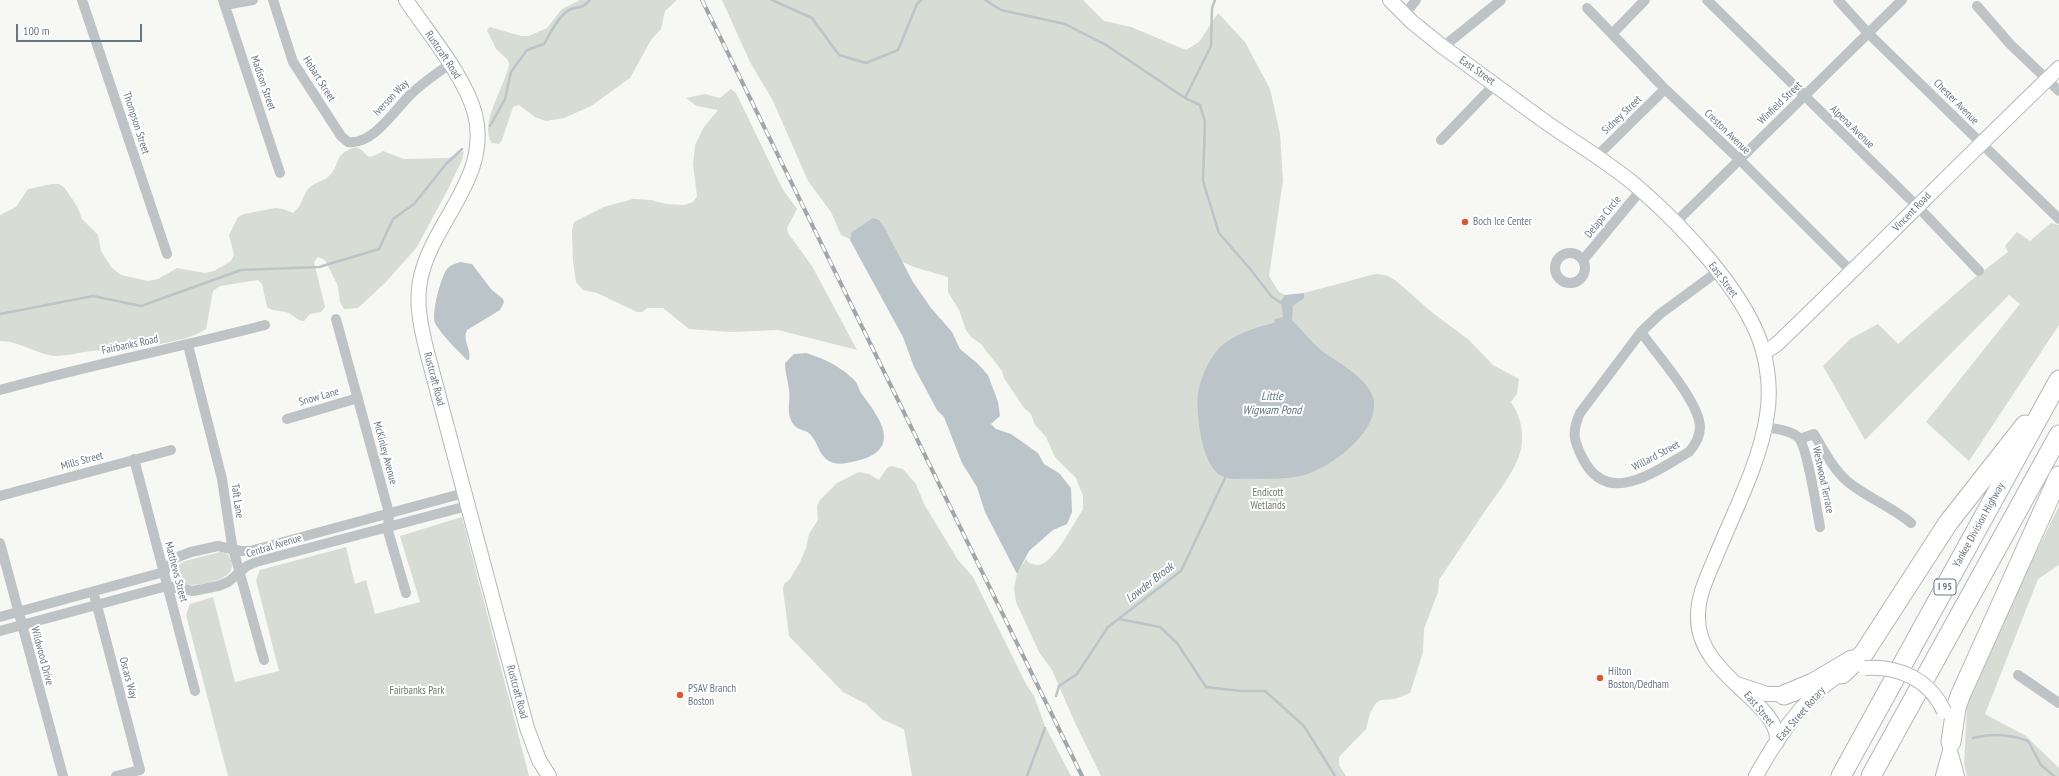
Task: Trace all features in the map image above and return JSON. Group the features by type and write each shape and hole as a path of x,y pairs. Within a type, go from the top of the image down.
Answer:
{"highway":[{"name":"Yankee Division Highway","path":"1841,776 2059,380"},
{"path":"1839,676 1864,653 1962,505 2008,444 2049,397"},
{"name":"I 95","path":"1872,776 2059,435"},
{"path":"1950,746 1959,700 2059,476"},
{"path":"1784,695 1813,683 1846,664 1870,642"}],"main road":[{"name":"Rustcraft Road","path":"406,0 450,64 466,91 477,126 478,149 465,187 427,256 420,282 418,303 421,330 527,728 539,760 548,776"},
{"name":"East Street","path":"1390,0 1443,47 1641,190 1675,223 1717,272 1749,316 1764,353 1769,389 1765,427 1745,484 1705,583 1699,607 1698,625 1704,646 1717,667 1733,681 1770,721 1777,734 1777,742"},
{"name":"Vincent Road","path":"1764,353 1777,344 1852,272 2059,68"},
{"name":"East Street Rotary","path":"1757,775 1777,742 1806,705 1839,676 1865,668 1883,667 1909,675 1932,692 1944,711 1948,722 1950,746 1943,776"},
{"name":"East Street","path":"1733,681 1752,690 1784,695 1812,689 1839,676"},
{"path":"1950,746 1957,776"}],"street":[{"name":"Thompson Street","path":"82,0 167,254"},
{"path":"224,3 253,0"},
{"name":"Hobart Street","path":"273,0 293,62 341,136 348,142"},
{"path":"1405,14 1416,0"},
{"path":"1443,47 1502,0"},
{"path":"1613,33 1646,0"},
{"name":"Alpena Avenue","path":"1707,0 1918,207 1979,271"},
{"name":"Chester Avenue","path":"1838,0 1868,33 2059,219"},
{"name":"Winfield Street","path":"1675,223 1902,0"},
{"name":"Madison Street","path":"224,3 280,173"},
{"path":"1977,6 2010,44 2059,91"},
{"name":"Creston Avenue","path":"1587,8 1613,33 1665,89 1740,160 1852,272"},
{"name":"Iverson Way","path":"348,142 359,142 373,134 412,93 450,64"},
{"path":"1441,140 1495,84"},
{"name":"Sidney Street","path":"1596,157 1665,89"},
{"name":"Delapa Circle","path":"1583,260 1641,190"},
{"name":"Willard Street","path":"1641,332 1695,407 1700,428 1696,444 1689,452 1629,483 1611,484 1595,476 1583,459 1576,444 1574,427 1580,413 1641,332 1660,314 1717,272"},
{"name":"McKinley Avenue","path":"336,319 389,514 388,531 406,592"},
{"name":"Fairbanks Road","path":"0,390 80,369 188,345 265,325"},
{"name":"Taft Lane","path":"188,345 222,478 233,549 264,660"},
{"name":"Snow Lane","path":"287,419 358,398"},
{"name":"Westwood Terrace","path":"1765,427 1792,434 1800,439 1805,451 1820,527"},
{"name":"Westwood Terrace","path":"1800,439 1814,434 1837,471 1848,482 1894,510 1910,524"},
{"name":"Mills Street","path":"0,496 171,450"},
{"name":"Matthews Street","path":"134,459 195,691"},
{"name":"Central Avenue","path":"164,572 175,558 184,554 218,546 250,551 389,514 466,500"},
{"name":"Central Avenue","path":"0,631 167,586 188,591 198,591 228,582 256,562 388,526 466,500"},
{"name":"Wildwood Drive","path":"0,543 63,776"},
{"path":"0,617 164,572"},
{"name":"Oscars Way","path":"93,592 140,770 116,776"},
{"path":"2018,675 2059,703"}],"green space":[{"path":"580,0 677,0 665,11 661,29 651,40 630,78 591,106 564,118 546,121 535,117 519,105 513,107 502,140 499,144 492,143 488,126 490,115 507,73 509,64 508,60 496,49 487,30 490,27 521,36 529,36 547,28 562,9"},
{"name":"Endicott Wetlands","path":"722,0 1083,0 1104,21 1131,27 1186,50 1199,42 1218,13 1245,42 1270,89 1280,134 1283,180 1269,276 1279,292 1297,301 1304,298 1304,293 1375,274 1386,275 1395,280 1434,314 1469,340 1493,365 1519,379 1517,394 1511,402 1518,416 1522,431 1522,442 1517,461 1506,481 1439,580 1438,592 1424,629 1423,652 1410,693 1395,699 1381,700 1376,703 1370,713 1366,729 1339,757 1339,765 1346,776 1101,776 1076,725 1052,670 1039,652 1016,602 1014,588 1017,574 1026,559 1029,563 1041,565 1049,559 1064,540 1083,509 1083,496 1076,478 1055,457 1046,437 1035,425 1031,414 1024,408 1004,378 1002,371 981,344 971,337 966,330 959,310 948,292 948,277 914,267 841,235 831,212 808,181 773,101 750,62"},
{"path":"731,89 736,93 782,188 797,209 787,228 788,233 812,266 857,350 778,330 731,332 689,329 663,308 647,308 642,312 637,312 597,293 583,290 576,282 573,261 572,230 574,222 604,207 633,199 685,205 693,202 697,196 693,165 695,145 704,127 718,110 697,106 686,98 705,94 720,98"},
{"path":"355,147 363,151 369,157 383,151 404,159 449,158 464,151 462,160 447,191 417,247 385,283 358,308 344,309 340,302 338,286 325,260 318,257 314,262 325,307 321,312 310,314 304,321 289,313 272,310 267,307 262,284 258,280 220,286 213,291 206,329 183,339 151,345 56,356 42,353 15,343 0,341 0,215 16,207 28,189 52,184 59,184 64,187 77,206 82,219 98,235 101,251 111,267 121,275 148,281 158,279 177,268 205,273 214,271 231,261 234,255 229,235 238,217 244,214 275,208 293,213 308,189 329,176 339,158 348,150"},
{"path":"2051,223 2059,225 2059,325 1969,461 1926,422 2020,304 2009,295 1865,440 1823,366 1850,339 1878,324 1898,344 1969,282 2008,252 2005,246 2017,232 2030,241"},
{"path":"891,466 903,469 916,484 924,504 958,560 973,577 1026,684 1034,696 1045,726 1071,776 912,776 904,729 883,720 866,704 843,692 789,636 783,589 784,584 790,579 800,562 806,548 809,534 818,520 817,506 820,500 837,483 859,472 869,474 879,480 887,468"},
{"path":"2059,506 2059,565 2038,579 1985,714 2026,736 2059,768 2059,776 1967,776 1964,764 1967,705 2022,581"},
{"name":"Fairbanks Park","path":"462,517 529,776 228,776 186,615 190,604 213,597 235,682 279,671 256,580 260,570 346,547 355,584 366,580 375,614 420,602 400,536"},
{"path":"220,552 227,554 231,561 231,570 226,576 197,585 189,585 178,582 176,571 179,565 185,561"}],"water":[{"path":"873,218 879,220 885,229 913,282 931,308 952,332 960,349 977,363 988,375 998,402 1000,416 991,424 996,429 1011,434 1038,453 1044,464 1059,473 1071,488 1072,512 1067,524 1053,530 1029,551 1017,574 985,512 977,487 962,463 944,417 937,410 914,367 903,337 850,240 852,232"},
{"path":"460,262 472,264 491,289 503,299 504,302 500,310 467,330 466,341 470,356 469,360 467,360 445,337 437,327 434,318 437,295 442,279 450,266"},
{"name":"Little Wigwam Pond","path":"1304,293 1304,298 1293,306 1292,320 1322,351 1353,373 1369,389 1374,402 1372,416 1366,429 1356,442 1343,454 1316,471 1304,475 1277,479 1231,479 1220,475 1217,473 1207,457 1203,447 1199,424 1198,393 1210,360 1218,349 1240,334 1274,323 1275,319 1283,317 1281,301 1285,295"},
{"path":"806,353 834,365 856,382 861,393 875,413 884,432 884,441 880,449 871,456 846,463 832,463 825,458 810,434 798,428 791,421 789,412 789,386 785,363 794,354"}],"waterway":[{"path":"490,126 505,99 511,72 527,50 544,44 555,25 563,15 571,9 583,6 590,0"},
{"path":"772,0 812,18 839,55 866,63 898,50 917,4 921,0"},
{"path":"985,0 1001,10 1065,24 1106,45 1185,98 1211,46 1212,8 1215,0"},
{"path":"1185,98 1200,105 1205,122 1203,181 1219,233 1271,296 1284,305"},
{"path":"0,314 93,296 141,306 241,270 319,267 379,249 393,219 414,204 446,164 462,149"},
{"name":"Lowder Brook","path":"1056,696 1059,686 1077,674 1108,627 1181,571 1227,474"},
{"path":"1119,619 1160,627 1177,643 1206,687 1241,691 1265,691 1304,726 1335,776"},
{"name":"Lowder Brook","path":"1027,776 1045,728"},
{"path":"1973,738 1987,735 2000,735 2028,741 2041,765 2054,776"}],"railway":[{"path":"702,0 1082,776"}],"place":[{"name":"Boch Ice Center","path":"1465,222"},
{"name":"Hilton Boston/Dedham","path":"1600,678"},
{"name":"PSAV Branch Boston","path":"680,695"}]}
